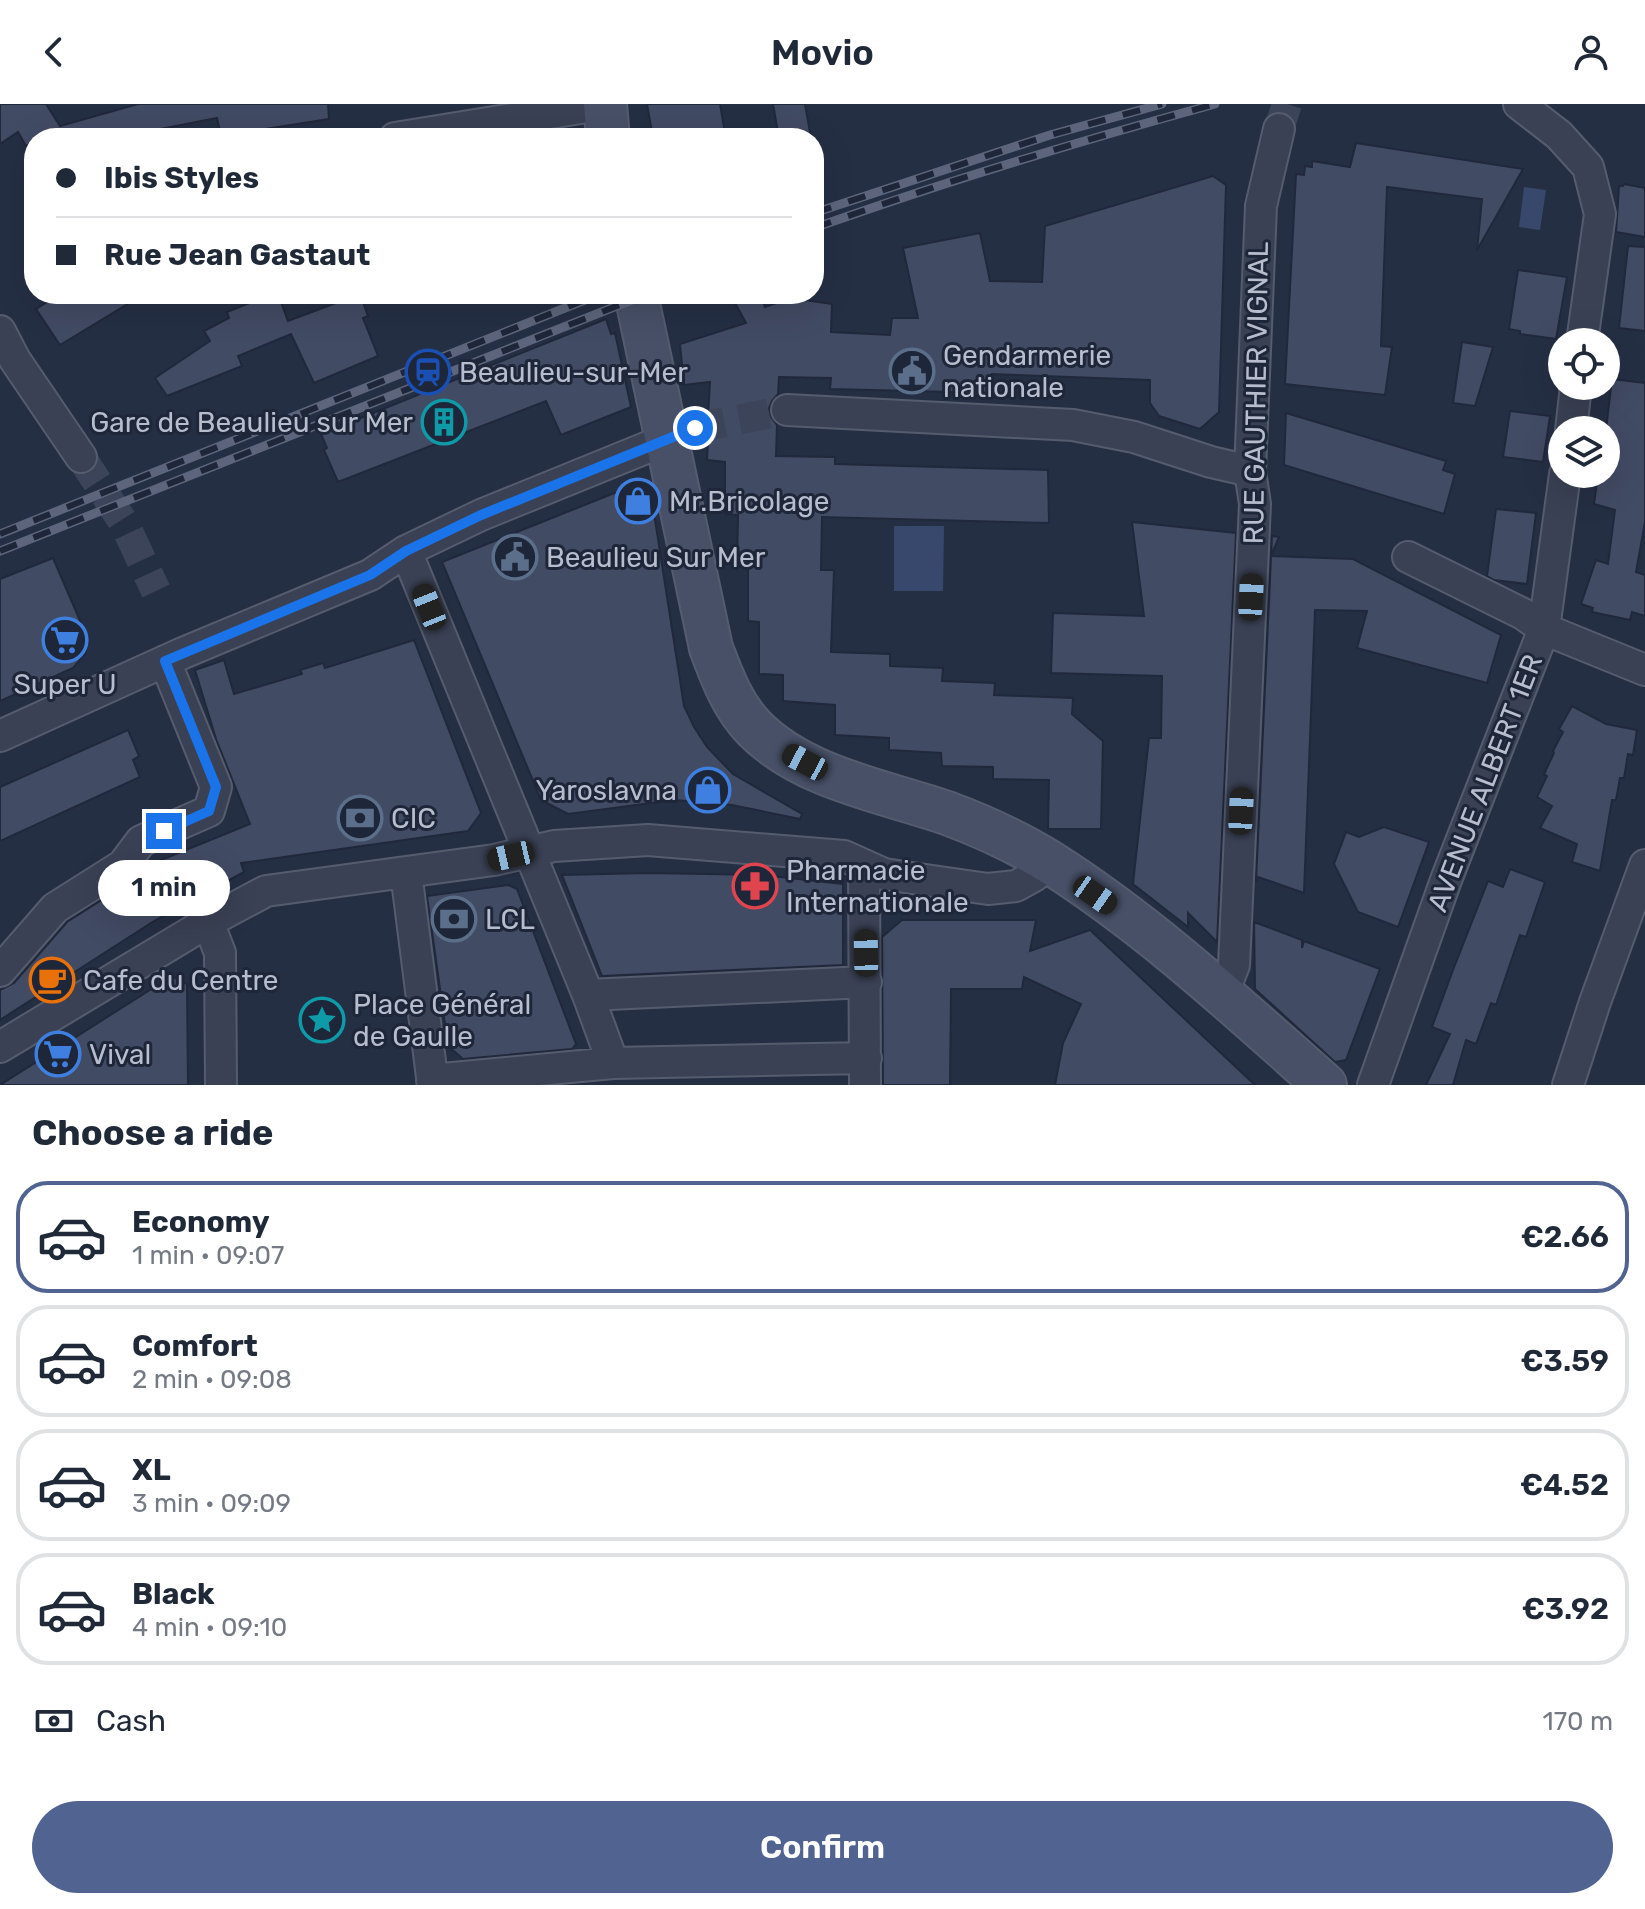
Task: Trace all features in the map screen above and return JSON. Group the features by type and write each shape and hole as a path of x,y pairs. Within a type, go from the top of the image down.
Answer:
{"main road":[{"path":"605,104 607,128"},
{"path":"639,304 681,434 711,648 730,696 755,728 788,753 821,771 950,814 1050,862 1223,993 1325,1085"}],"street":[{"path":"457,128 605,104"},
{"path":"1519,104 1559,135 1588,167 1600,214 1584,328"},
{"name":"RUE GAUTHIER VIGNAL","path":"1223,993 1234,965 1255,504 1250,471 1261,206 1279,129"},
{"path":"0,331 15,360 81,457"},
{"path":"787,410 1073,425 1134,437 1250,471"},
{"path":"0,736 165,661 370,575 406,551 481,515 681,434"},
{"name":"AVENUE ALBERT 1ER","path":"1373,1085 1446,880 1544,629 1563,488"},
{"path":"406,551 613,1063"},
{"path":"1408,557 1523,614 1544,629 1645,670"},
{"path":"0,971 55,908 123,865 141,841 209,811 216,787 165,661"},
{"path":"0,1047 208,922 266,891 494,860 554,846 648,840 844,856 884,874 988,889 1016,886 1050,862"},
{"path":"1568,1085 1645,865"},
{"path":"406,872 432,1083 613,1063 866,1071 864,867"},
{"path":"208,922 220,953 221,1085"},
{"path":"588,995 866,982"}],"water":[{"path":"1524,187 1546,190 1540,230 1519,227"},
{"path":"894,526 944,526 943,591 894,591"}],"building":[{"path":"0,104 46,104 60,126 138,104 328,104 329,119 272,128 219,128 217,118 166,128 24,128 24,142 18,132 0,144"},
{"path":"647,104 720,104 724,128 651,128"},
{"path":"773,104 805,104 809,128 777,128"},
{"path":"1356,143 1523,169 1477,250 1482,199 1387,187 1381,346 1392,347 1385,395 1285,384 1296,174 1304,175 1305,166 1312,167 1312,161 1350,167"},
{"path":"1213,176 1226,185 1219,412 1200,429 1159,416 1150,403 1150,380 992,374 994,393 830,389 831,378 779,377 778,394 769,408 777,425 776,456 835,457 835,464 1048,470 1049,523 822,517 821,570 834,570 831,652 890,654 890,666 943,668 942,681 995,683 994,695 1073,698 1072,714 1103,741 1101,829 1048,829 1049,780 993,779 993,767 942,766 941,753 889,750 889,738 835,735 835,705 783,701 783,675 759,674 759,622 748,621 748,567 737,566 738,515 725,514 725,462 707,460 708,440 713,430 708,417 710,382 684,385 680,344 746,323 736,304 764,304 765,307 774,304 832,304 831,332 890,335 892,318 918,318 903,248 980,233 990,281 1042,282 1045,226"},
{"path":"1619,186 1645,188 1645,237 1616,232"},
{"path":"1628,246 1645,247 1645,331 1619,328"},
{"path":"1518,270 1567,277 1558,328 1548,328 1548,338 1520,334 1520,331 1509,329"},
{"path":"44,304 128,304 60,345 36,309"},
{"path":"247,304 282,304 288,321 333,304 364,304 368,316 363,318 378,356 314,383 291,334 238,356 242,366 167,396 155,378 210,341 204,331 229,318 227,312"},
{"path":"606,319 611,334 615,333 631,407 561,435 546,401 338,482 324,450 327,448 321,434"},
{"path":"1462,342 1493,347 1475,406 1453,403"},
{"path":"1620,380 1645,383 1645,522 1636,572 1645,575 1645,616 1632,612 1630,620 1592,612 1593,608 1581,604 1596,560 1608,564 1615,510 1594,504 1596,488 1620,488 1620,416 1608,416 1610,400 1620,400"},
{"path":"1510,411 1550,416 1543,462 1503,457"},
{"path":"1286,413 1446,461 1443,470 1455,474 1444,514 1284,465"},
{"path":"627,488 651,494 684,706 694,727 707,747 733,774 802,814 800,819 732,805 674,800 568,814 541,800 442,562"},
{"path":"1496,509 1536,513 1527,584 1494,580 1487,576"},
{"path":"1132,522 1236,533 1217,942 1188,913 1188,927 1133,884 1149,738 1161,738 1162,676 1051,673 1053,613 1144,616"},
{"path":"1272,536 1279,537 1271,556"},
{"path":"1271,556 1353,559 1501,635 1487,683 1357,648 1367,611 1315,610 1304,893 1258,877 1256,882"},
{"path":"53,558 87,637 86,653 73,668 0,701 0,579"},
{"path":"414,640 481,813 468,831 241,863 244,872 154,921 0,1020 0,990 14,983 67,922 133,880 144,867 250,824 216,739 195,670 224,660 234,694 302,674 300,670 323,663 325,668"},
{"path":"1572,706 1606,724 1637,730 1633,755 1628,754 1624,778 1620,778 1616,800 1612,800 1600,871 1572,862 1577,844 1540,828 1552,806 1537,797 1563,732 1559,729"},
{"path":"128,730 139,756 133,760 140,777 0,841 0,787"},
{"path":"1384,827 1429,842 1398,927 1358,912 1334,864 1346,832 1359,837"},
{"path":"1510,869 1545,882 1526,937 1520,935 1496,1005 1491,1003 1476,1044 1466,1040 1453,1085 1426,1085 1450,1034 1432,1027 1453,970 1488,881 1503,887"},
{"path":"562,875 761,875 843,884 843,965 602,976"},
{"path":"508,885 517,889 576,1044 572,1049 463,1059 448,1046 427,896"},
{"path":"902,920 1036,920 1030,951 1090,930 1255,1085 1055,1085 1063,1043 1081,1004 1024,977 1022,989 951,989 950,1085 883,1085 882,937"},
{"path":"1254,922 1302,940 1302,948 1304,941 1380,969 1346,1060 1335,1062 1255,989"},
{"path":"172,976 187,984 188,1085 0,1085"}],"tunnel":[{"path":"1279,129 1287,104"},
{"path":"695,428 787,410"},
{"path":"81,457 125,525 156,591"}],"railway":[{"path":"824,210 1050,135 1162,104"},
{"path":"824,225 1013,162 1215,104"},
{"path":"0,534 575,304"},
{"path":"0,551 622,304"}],"place":[{"name":"Gendarmerie nationale","path":"912,371"},
{"name":"Beaulieu-sur-Mer","path":"428,372"},
{"name":"Gare de Beaulieu sur Mer","path":"444,422"},
{"name":"Mr.Bricolage","path":"638,501"},
{"name":"Beaulieu Sur Mer","path":"515,557"},
{"name":"Super U","path":"65,640"},
{"name":"Yaroslavna","path":"708,790"},
{"name":"CIC","path":"360,818"},
{"name":"Pharmacie Internationale","path":"755,886"},
{"name":"LCL","path":"454,919"},
{"name":"Cafe du Centre","path":"52,980"},
{"name":"Place Général de Gaulle","path":"322,1020"},
{"name":"Vival","path":"58,1054"}],"route":[{"path":"164,831 209,811 216,787 165,661 370,575 406,551 481,515 695,428"}]}
